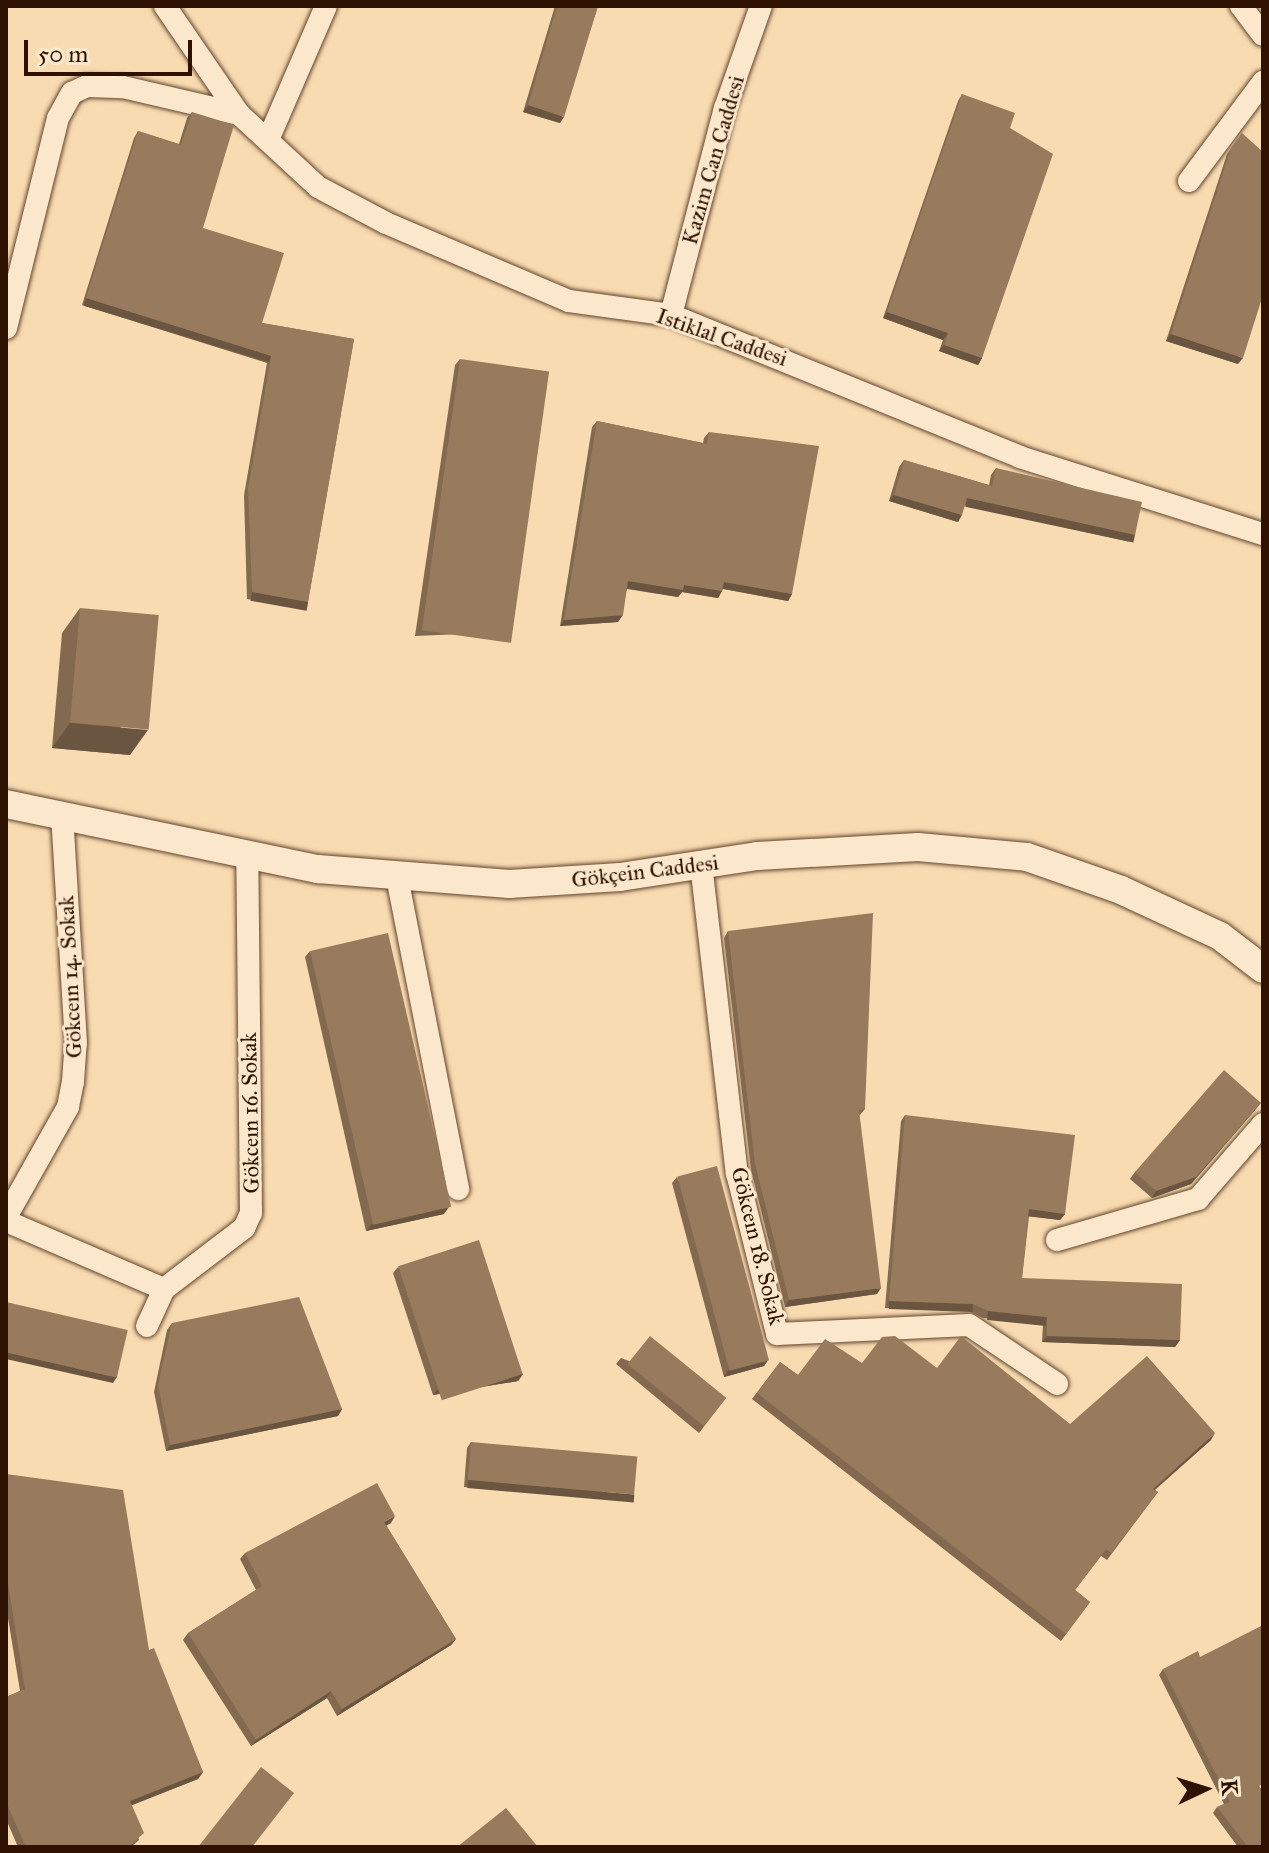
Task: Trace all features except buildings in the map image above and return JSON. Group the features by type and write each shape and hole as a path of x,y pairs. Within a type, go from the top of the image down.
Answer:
{"street":[{"name":"Istiklal Caddesi","path":"165,6 239,114 318,187 386,223 569,301 671,315 1020,457 1263,534"},
{"path":"268,140 326,6"},
{"name":"Kazim Can Caddesi","path":"671,315 725,108 761,6"},
{"path":"1241,6 1263,35"},
{"path":"1189,181 1263,82"},
{"path":"6,328 58,118 72,93 87,86 123,87 239,114"},
{"name":"Gökçein Caddesi","path":"6,804 318,869 509,884 620,877 701,864 918,847 1027,857 1121,890 1220,936 1263,969"},
{"name":"Gökceın 14. Sokak","path":"6,1219 68,1107 73,1082 76,1043 62,815"},
{"name":"Gökceın 16. Sokak","path":"147,1326 164,1289 237,1235 251,1213 247,854"},
{"name":"Gökceın 18. Sokak","path":"701,864 737,1173 777,1334 969,1325 1057,1384"},
{"path":"397,877 458,1189"},
{"path":"1057,1240 1198,1199 1263,1124"},
{"path":"6,1219 164,1289"}]}
